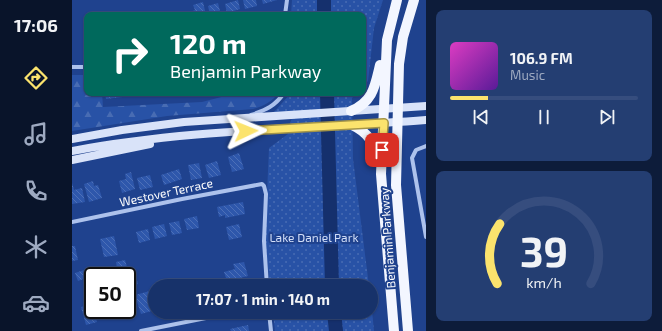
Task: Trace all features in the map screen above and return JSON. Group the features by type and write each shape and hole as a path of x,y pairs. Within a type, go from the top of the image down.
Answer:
{"main road":[{"name":"Benjamin Parkway","path":"394,331 381,174 386,40 397,0"},
{"name":"Benjamin Parkway","path":"408,331 396,185 399,64 403,37 414,0"},
{"path":"351,112 360,108 372,95 376,85 386,40"},
{"path":"73,139 148,126 241,117 301,115 426,106"},
{"path":"72,151 109,144 176,137 426,120"},
{"path":"352,125 360,129 371,138 381,174"},
{"path":"72,160 137,147 176,137"}],"street":[{"path":"285,12 287,0"},
{"path":"72,67 84,67"},
{"path":"241,117 269,109 279,101 282,96"},
{"path":"426,146 416,150 412,158 426,237"},
{"name":"Westover Terrace","path":"72,222 257,184 264,186 266,194 264,242 267,279"},
{"path":"141,331 201,319"},
{"path":"270,319 271,331"}],"green space":[{"path":"292,0 383,0 374,28 368,81 366,83 366,12 291,12"},
{"path":"72,75 84,75 84,96 102,96 103,107 202,102 225,96 276,96 267,103 253,109 167,116 72,131"},
{"name":"Lake Daniel Park","path":"288,96 354,96 352,98 353,159 368,279 269,279 265,240 269,148 288,134 293,112 274,112"},
{"path":"274,319 373,319 374,331 275,331"}],"building":[{"path":"238,0 240,9 227,12 225,4"},
{"path":"243,0 256,0 257,6 245,9"},
{"path":"262,0 277,0 263,4"},
{"path":"203,2 205,12 190,12 195,10 193,5"},
{"path":"218,3 220,12 209,12 208,6"},
{"path":"106,96 122,97 106,99"},
{"path":"239,153 244,169 232,172 228,157"},
{"path":"217,161 221,175 209,178 205,165"},
{"path":"199,163 202,178 191,180 188,165"},
{"path":"179,169 182,179 164,185 161,175"},
{"path":"131,172 135,189 122,193 119,181 126,179 125,174"},
{"path":"150,175 153,187 140,190 137,178"},
{"path":"93,181 94,186 98,185 102,198 89,202 84,184"},
{"path":"72,183 74,190 82,188 85,202 72,204"},
{"path":"243,202 245,214 225,218 225,215 219,217 217,207"},
{"path":"197,216 199,228 187,230 184,219"},
{"path":"179,221 182,233 172,235 169,223"},
{"path":"164,224 167,236 155,239 152,227"},
{"path":"239,224 242,237 229,240 226,227"},
{"path":"148,229 150,240 139,243 136,232"},
{"path":"114,236 118,255 104,257 100,239"},
{"path":"72,246 75,246 78,260 72,261"},
{"path":"125,260 127,267 117,267 116,262"},
{"path":"244,262 248,276 235,279 226,279 224,272 235,269 233,264"},
{"path":"84,270 84,279 78,281 75,273"},
{"path":"148,292 148,312 141,314 136,295"},
{"path":"84,306 84,318 81,307"},
{"path":"84,319 96,319 97,322 86,325"},
{"path":"248,325 249,331 231,331 230,329"}],"waterway":[{"path":"324,0 324,12"},
{"path":"327,96 332,279"},
{"path":"335,319 336,331"}],"route":[{"path":"246,131 384,123 382,150"}]}
